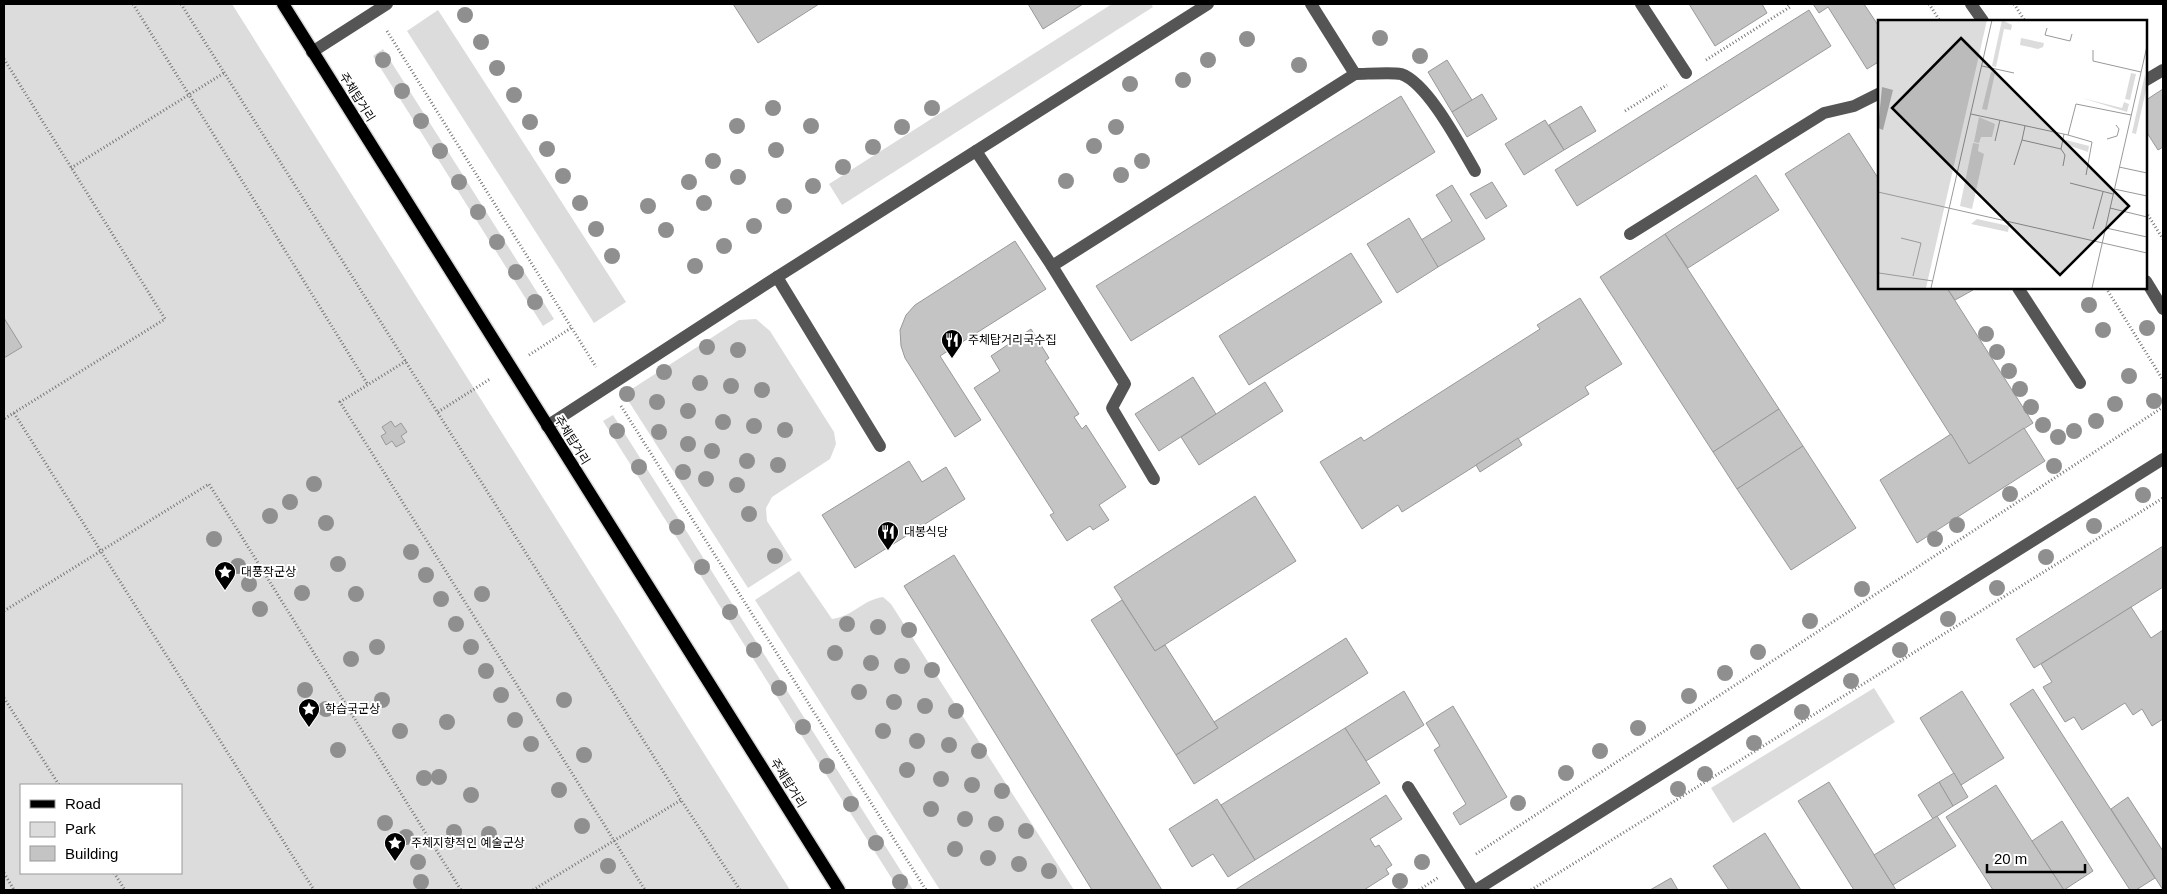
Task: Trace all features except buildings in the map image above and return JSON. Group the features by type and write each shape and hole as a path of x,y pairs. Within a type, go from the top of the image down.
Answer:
{"main road":[{"name":"주체탑거리","path":"282,4 839,890"}],"street":[{"path":"312,52 387,4"},
{"path":"547,426 777,277 1208,4"},
{"path":"1311,4 1355,74"},
{"path":"1641,4 1686,73"},
{"path":"1971,4 1982,20"},
{"path":"2147,79 2163,70"},
{"path":"1052,266 1355,74 1401,74 1420,88 1445,120 1475,171"},
{"path":"1630,234 1824,112 1854,106 1878,94"},
{"path":"976,151 1052,266 1125,384 1112,408 1154,479"},
{"path":"777,277 880,446"},
{"path":"2147,282 2159,292 2163,309"},
{"path":"2019,289 2080,383"},
{"path":"1408,787 1475,890 2163,459"}],"path":[{"path":"133,4 368,385"},
{"path":"181,4 681,800 740,890"},
{"path":"1625,111 1790,7 1788,4"},
{"path":"1929,4 1939,20"},
{"path":"2014,4 2024,20"},
{"path":"374,12 926,890"},
{"path":"4,59 165,319 4,419"},
{"path":"71,168 224,74"},
{"path":"2147,214 2163,239"},
{"path":"2107,289 2163,380"},
{"path":"406,361 340,402 645,890"},
{"path":"1418,890 1880,593 2163,408"},
{"path":"14,413 314,890"},
{"path":"4,611 209,484 462,890"},
{"path":"1531,890 2163,498"},
{"path":"4,698 58,784"},
{"path":"533,890 681,800"},
{"path":"4,874 14,890"},
{"path":"115,874 125,890"}],"green space":[{"path":"4,4 232,4 790,890 4,890"},
{"path":"1112,4 1151,4 1153,7 842,205 829,184"},
{"path":"438,10 626,302 594,323 407,31"},
{"path":"383,49 554,319 543,326 373,56"},
{"path":"756,319 770,331 834,432 836,444 830,459 772,497 766,508 767,521 792,560 748,588 624,394 739,320"},
{"path":"613,415 913,890 899,890 603,421"},
{"path":"799,571 832,619 846,615 869,601 883,597 891,604 1074,890 940,890 755,600"},
{"path":"1874,688 1895,722 1733,823 1711,788"}],"place":[{"name":"주체탑거리국수집","path":"952,359"},
{"name":"대봉식당","path":"888,551"},
{"name":"대풍작군상","path":"225,591"},
{"name":"학습국군상","path":"309,728"},
{"name":"주체지향적인 예술군상","path":"395,862"}]}
